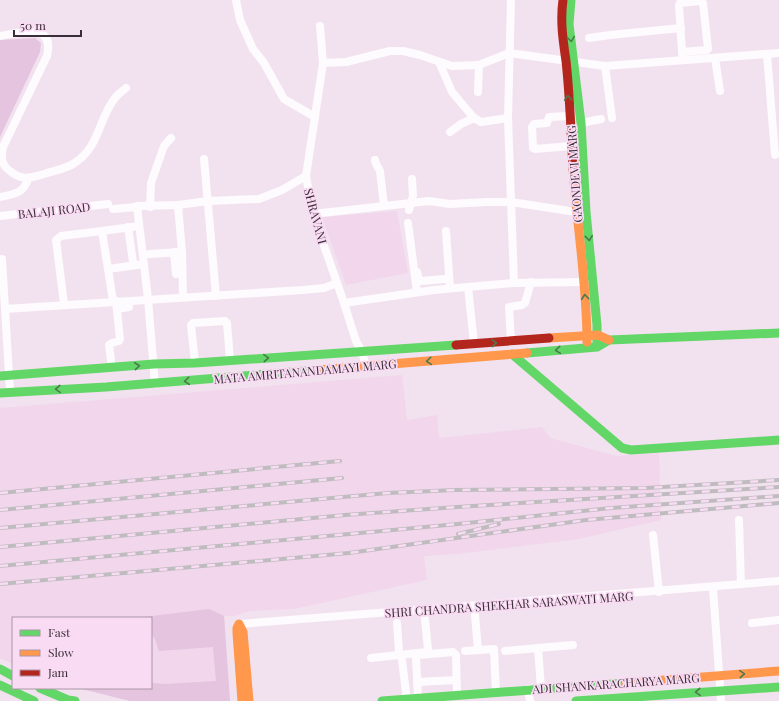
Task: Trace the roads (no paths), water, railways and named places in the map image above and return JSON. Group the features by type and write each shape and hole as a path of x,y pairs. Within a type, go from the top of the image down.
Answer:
{"main road":[{"name":"GAONDEVI MARG","path":"563,0 561,9 563,46 570,62 581,122 586,212 598,335 597,347"},
{"name":"GAONDEVI MARG","path":"571,0 569,24 569,116 576,212 587,318 587,347"},
{"name":"MATA AMRITANANDAMAYI MARG","path":"4,375 598,335 609,340 779,333"},
{"name":"MATA AMRITANANDAMAYI MARG","path":"0,393 10,391 155,384 597,347 609,340"},
{"path":"512,354 622,448 631,450 779,440"},
{"path":"239,624 237,633 242,701"},
{"path":"239,624 243,632 249,701"},
{"path":"0,669 12,675"},
{"name":"ADI SHANKARACHARYA MARG","path":"382,701 779,671"},
{"path":"0,685 34,701"},
{"name":"ADI SHANKARACHARYA MARG","path":"576,701 779,687"},
{"path":"42,689 57,698 75,701"}],"street":[{"path":"236,0 240,20 253,49 264,63 284,99 316,117"},
{"path":"511,0 508,118 514,283"},
{"path":"323,63 346,62 390,51 403,51 420,55 452,66 479,65 509,53 605,66 683,56 708,49 702,2 680,3 679,5 683,56"},
{"name":"SHRAVANI","path":"320,26 323,63 306,176 313,214 356,341 362,352 366,366"},
{"path":"589,38 610,34 681,28"},
{"path":"0,36 38,32 44,36 48,42 49,50 3,147 2,161 6,168 13,173 28,179 72,165 86,154 97,137 115,97 126,88"},
{"path":"683,56 715,58 779,53"},
{"path":"767,54 776,152"},
{"path":"715,58 720,91"},
{"path":"439,62 452,92 474,118 481,122 508,118"},
{"path":"478,92 479,65"},
{"path":"605,66 612,118"},
{"path":"569,116 549,117 547,123 534,124 532,127 535,149 571,146"},
{"path":"450,132 461,124 474,118"},
{"path":"581,122 602,119"},
{"path":"150,207 151,182 164,146 171,138"},
{"path":"204,159 216,296"},
{"path":"375,160 380,171 384,206"},
{"name":"BALAJI ROAD","path":"0,216 111,206 150,207 208,201 259,199 282,190 306,176"},
{"path":"0,198 22,190 26,186 28,179"},
{"path":"410,207 413,196 412,179"},
{"path":"313,214 384,206 410,207 430,201 450,204 511,202 576,212 586,212"},
{"path":"176,274 178,252 178,205"},
{"path":"137,207 148,299 155,384"},
{"path":"408,223 413,264 417,280 417,292"},
{"path":"64,304 56,240 61,236 139,225"},
{"path":"116,227 139,225"},
{"path":"128,227 133,262"},
{"path":"102,231 120,339 119,341 109,345 112,368"},
{"path":"446,231 450,288"},
{"path":"149,254 178,252"},
{"path":"178,252 183,297"},
{"path":"2,259 4,375 10,391"},
{"path":"108,268 144,264"},
{"path":"417,280 444,280"},
{"path":"344,303 450,288 468,289 584,282"},
{"path":"3,312 64,304 115,304 148,299 303,290 324,288 337,283"},
{"path":"468,289 514,283 531,284"},
{"path":"511,342 509,307 522,305 525,303 531,284"},
{"path":"468,289 474,344"},
{"path":"115,304 129,307"},
{"path":"194,363 191,325 193,323 225,321 227,323 230,360"},
{"path":"739,520 740,584"},
{"path":"734,528 740,584"},
{"path":"653,535 659,592"},
{"name":"SHRI CHANDRA SHEKHAR SARASWATI MARG","path":"239,624 713,588 779,581"},
{"path":"713,588 721,701"},
{"path":"475,615 478,650"},
{"path":"371,658 427,652 425,619"},
{"path":"752,623 779,620"},
{"path":"397,623 399,652 401,654 407,700"},
{"path":"465,651 573,646"},
{"path":"538,648 541,688"},
{"path":"494,649 496,692"},
{"path":"418,698 416,657 418,655 453,652 456,655 457,696"},
{"path":"417,682 456,680"},
{"path":"528,689 530,701"}],"railway":[{"path":"0,493 340,461"},
{"path":"0,510 342,478"},
{"path":"0,528 388,493 455,490 646,488 779,480"},
{"path":"0,547 345,515 779,487"},
{"path":"0,566 458,524 611,508 779,496"},
{"path":"0,584 349,553 586,520 779,503"},
{"path":"458,534 499,524"}]}
